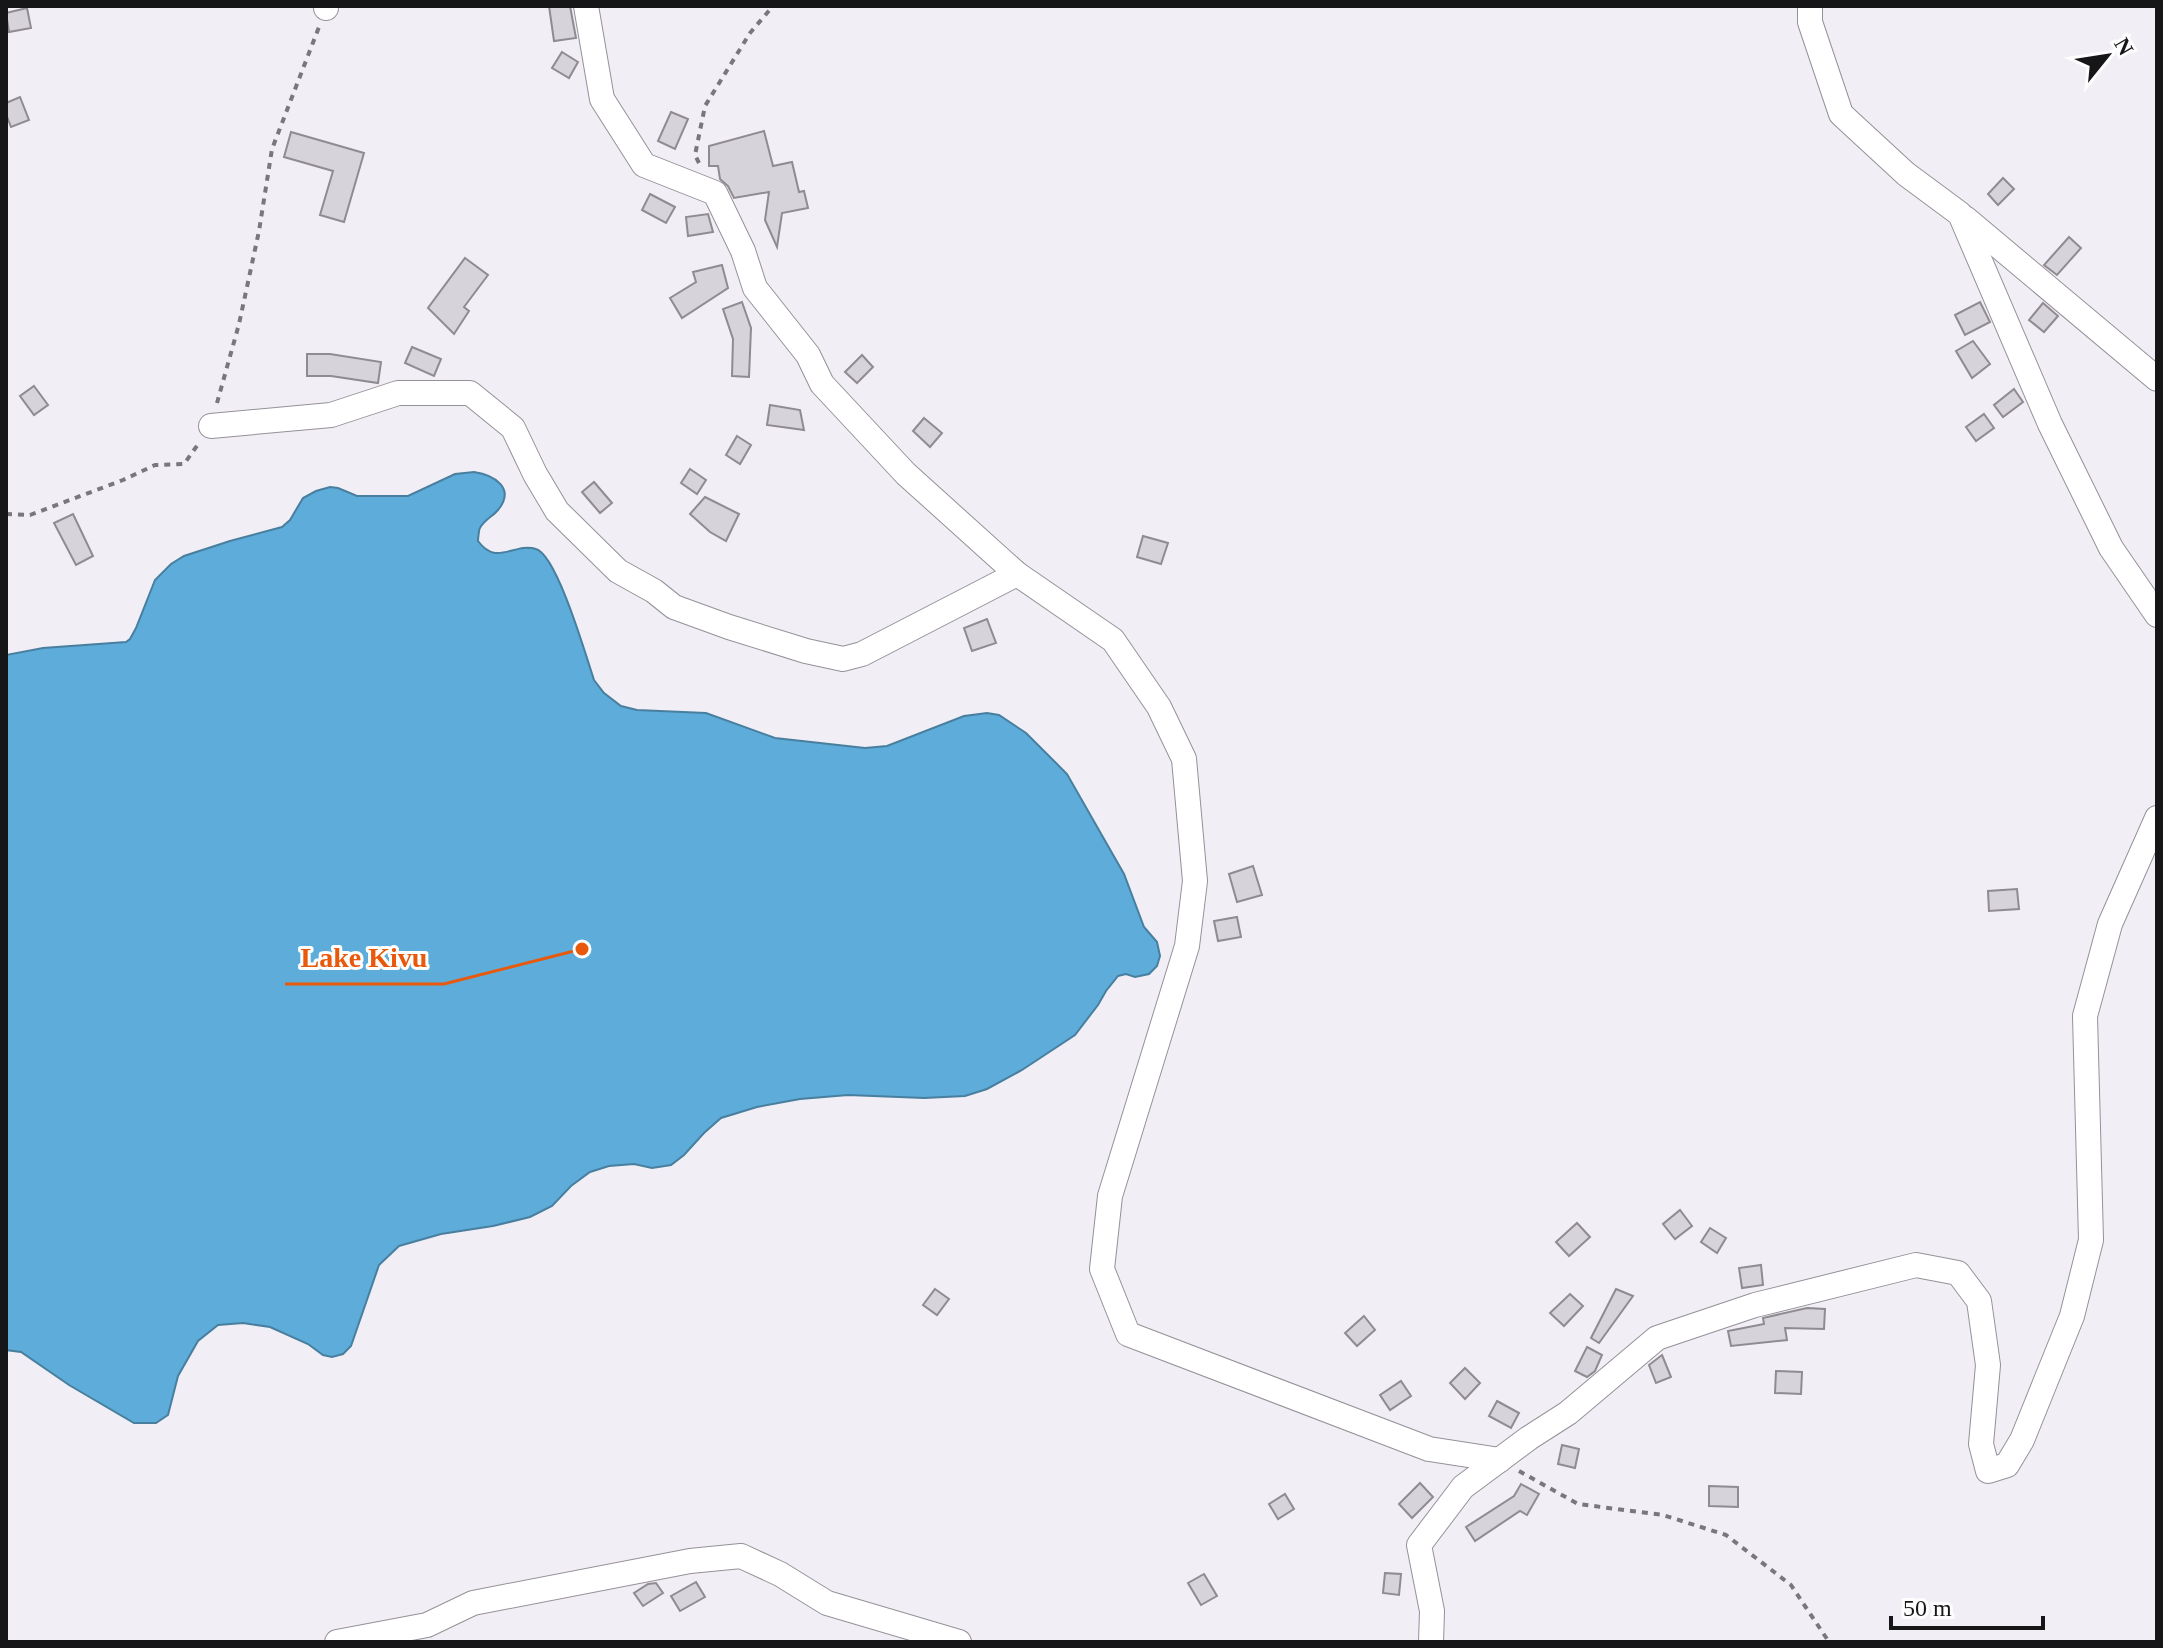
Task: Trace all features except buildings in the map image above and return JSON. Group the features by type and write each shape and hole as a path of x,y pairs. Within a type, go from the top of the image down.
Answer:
{"street":[{"path":"586,6 602,99 644,165 715,193 743,251 755,288 808,355 822,384 906,474 1017,574 1113,640 1159,707 1184,759 1195,881 1187,946 1110,1196 1102,1269 1128,1334 1429,1449 1500,1460"},
{"path":"1810,6 1810,22 1841,114 1906,174 1960,214 2157,379"},
{"path":"1960,214 2050,424 2111,548 2157,615"},
{"path":"211,426 331,415 398,393 470,393 513,428 557,511 618,571 680,609 806,651 843,659 862,654 1017,574"},
{"path":"1431,1642 1432,1611 1419,1545 1463,1487 1568,1413 1657,1338 1755,1305 1916,1265 1958,1273 1979,1301 1988,1365 1981,1444 1988,1471 2007,1465 2022,1440 2072,1316 2091,1240 2085,1016 2110,924 2157,818"},
{"path":"337,1642 427,1625 473,1603 690,1561 741,1556 780,1574 827,1603 959,1642"}],"path":[{"path":"715,193 695,155 705,106 750,33 773,6"},
{"path":"6,514 30,515 155,465 184,464 211,426 239,324 259,231 272,149 326,7"},
{"path":"1500,1460 1578,1504 1663,1515 1726,1535 1791,1585 1829,1642"}],"water":[{"path":"474,472 495,480 504,489 505,495 498,510 480,528 478,541 492,552 528,548 544,555 570,608 594,680 604,693 621,706 637,710 706,713 775,738 865,748 887,746 964,716 987,713 999,715 1026,733 1067,774 1124,874 1144,927 1157,942 1160,956 1157,966 1149,974 1118,976 1075,1035 987,1089 965,1096 848,1095 757,1107 721,1118 671,1165 652,1168 634,1164 609,1166 590,1172 552,1206 530,1217 441,1234 399,1246 379,1265 351,1346 343,1354 332,1357 323,1355 308,1344 270,1327 243,1323 218,1325 198,1341 178,1376 168,1415 156,1423 134,1423 69,1385 21,1352 6,1350 6,655 43,648 126,642 136,628 155,580 171,564 184,556 282,527 303,498 316,491 330,487 357,496 408,496 455,474"}],"place":[{"name":"Lake Kivu","path":"582,949"}]}
